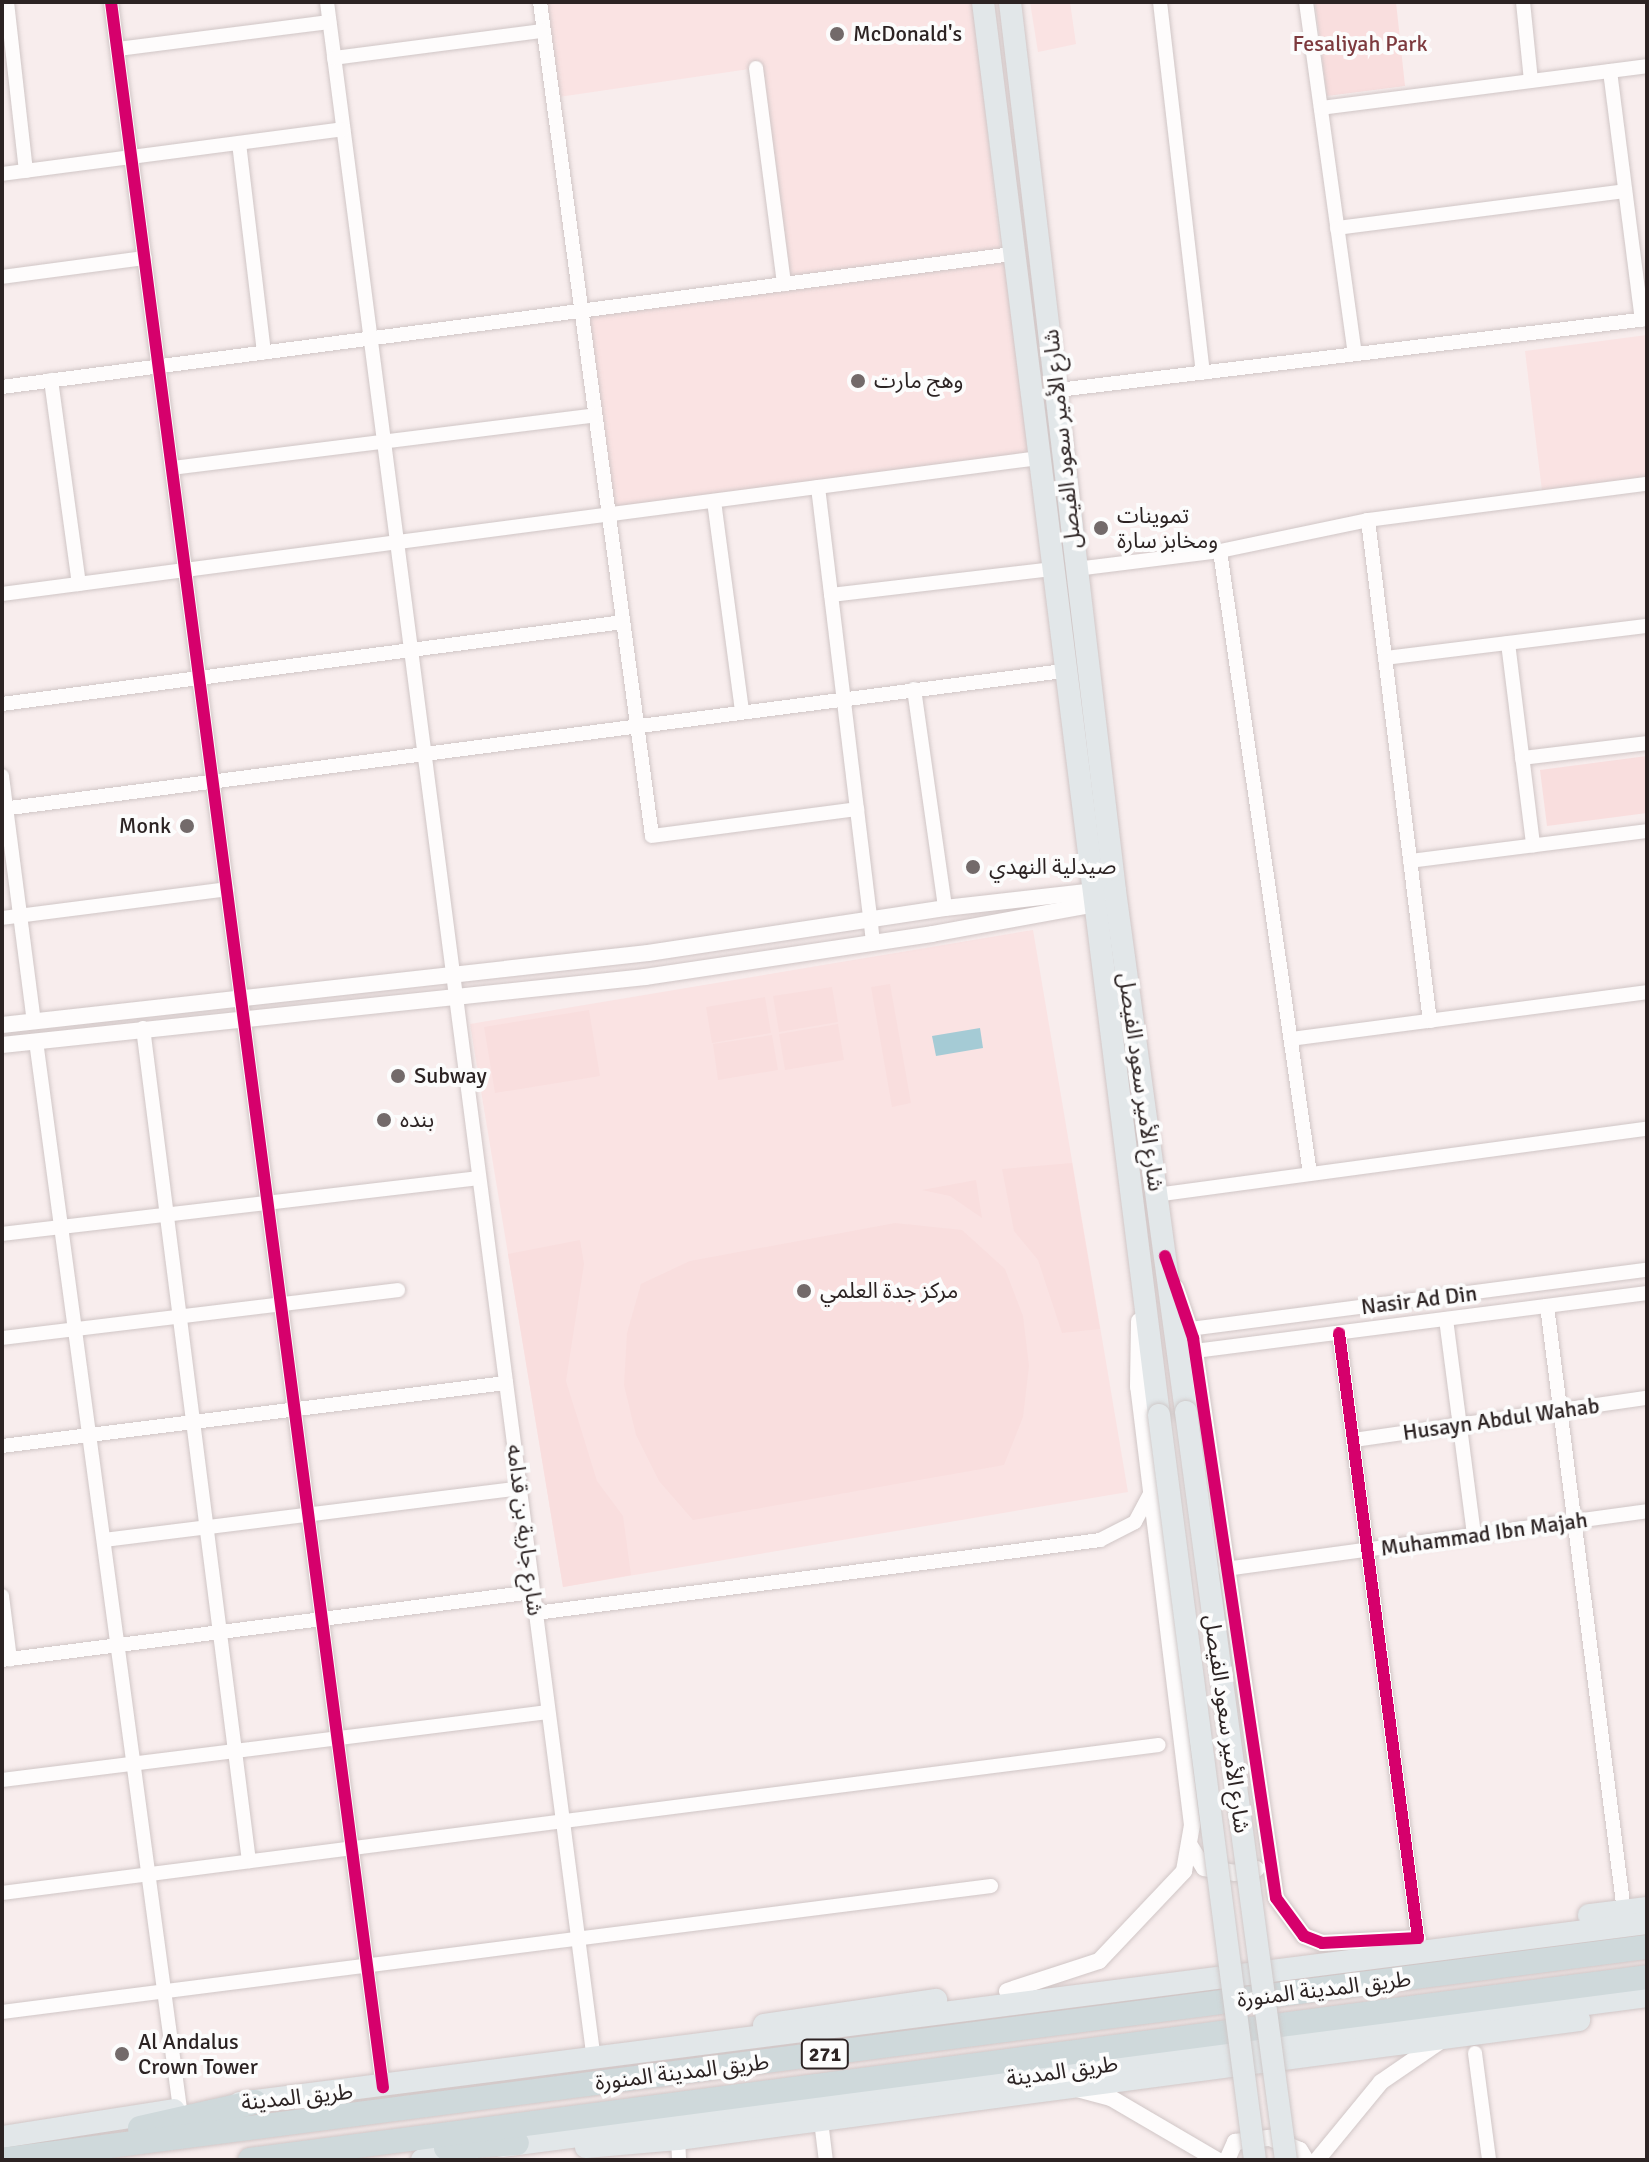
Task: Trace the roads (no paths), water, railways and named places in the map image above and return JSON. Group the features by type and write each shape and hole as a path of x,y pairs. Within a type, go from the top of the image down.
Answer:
{"highway":[{"name":"طريق المدينة المنورة","path":"2,2160 1647,1947"},
{"name":"طريق المدينة المنورة","path":"250,2160 1647,1977"},
{"path":"2,2160 255,2102"},
{"path":"284,2160 517,2143"}],"main road":[{"name":"شارع الأمير سعود الفيصل","path":"983,2 1063,671 1156,1195 1286,2160"},
{"name":"شارع الأمير سعود الفيصل","path":"1010,2 1058,390 1076,569 1101,895 1139,1268 1255,2160"},
{"name":"طريق المدينة","path":"594,2061 808,2016 1647,1908"},
{"name":"طريق المدينة","path":"2,2137 180,2109 594,2061 1260,1970 1647,1923"},
{"name":"طريق المدينة","path":"477,2150 615,2153 679,2150 813,2113 1271,2042 1647,1996"},
{"name":"طريق المدينة","path":"422,2160 517,2143 1072,2088 1647,2012"}],"street":[{"path":"7,2 26,171"},
{"path":"111,2 383,2087"},
{"name":"شارع جارية بن قدامه","path":"327,2 594,2061"},
{"path":"540,2 652,836 857,809"},
{"path":"1160,2 1203,373"},
{"path":"1306,2 1355,354"},
{"path":"1523,2 1531,81"},
{"path":"118,49 329,22"},
{"path":"334,58 543,31"},
{"path":"1321,108 1647,66"},
{"path":"756,68 784,284"},
{"path":"1058,390 1645,319 1624,191 1610,71"},
{"path":"2,174 343,129"},
{"path":"239,143 264,353"},
{"path":"1337,228 1624,191"},
{"path":"2,387 1012,254"},
{"path":"2,277 145,258"},
{"path":"51,380 79,584"},
{"path":"172,468 595,415"},
{"path":"2,594 1039,458"},
{"path":"1076,569 1220,551 1368,520 1647,484"},
{"path":"818,487 873,942"},
{"path":"714,501 742,712"},
{"path":"1368,520 1430,1021"},
{"path":"1220,551 1310,1174"},
{"path":"831,595 1051,569"},
{"path":"2,704 623,622"},
{"path":"1385,658 1647,626"},
{"path":"1508,643 1533,845"},
{"path":"4,809 1063,671"},
{"path":"914,689 945,908"},
{"path":"1522,758 1647,743"},
{"path":"2,776 34,1021"},
{"path":"1410,861 1647,831"},
{"path":"2,918 227,889"},
{"path":"2,1025 241,995 455,976 719,943 945,908 1101,895"},
{"path":"2,1045 244,1016 458,999 725,965 873,942 1101,895"},
{"path":"719,943 725,965"},
{"path":"1291,1039 1647,992"},
{"path":"143,1028 249,1861"},
{"path":"36,1041 180,2109"},
{"path":"1156,1195 1647,1129"},
{"path":"2,1234 479,1178"},
{"path":"1165,1256 1195,1351 1266,1847 1276,1898 1304,1936 1322,1943 1418,1938 1339,1333"},
{"path":"1007,1991 1099,1961 1184,1871 1189,1844 1192,1825 1138,1387 1139,1268"},
{"name":"Nasir Ad Din","path":"1190,1329 1647,1270"},
{"path":"2,1338 398,1290"},
{"name":"Nasir Ad Din","path":"1195,1351 1647,1293"},
{"path":"1547,1306 1563,1410 1574,1521 1624,1911"},
{"path":"1446,1319 1474,1535"},
{"path":"2,1446 506,1383"},
{"name":"Husayn Abdul Wahab","path":"1354,1440 1647,1398"},
{"path":"104,1540 519,1488"},
{"path":"536,1613 1100,1540 1135,1522 1151,1492"},
{"name":"Muhammad Ibn Majah","path":"1225,1569 1647,1511"},
{"path":"2,1596 6,1659 533,1592"},
{"path":"2,1780 548,1712"},
{"path":"2,1893 1159,1745"},
{"path":"1189,1844 1204,1868 1234,1873 1260,1868 1266,1847"},
{"path":"2,2012 991,1886"},
{"path":"1317,2160 1381,2082 1452,2036"},
{"path":"1475,2053 1489,2160"},
{"path":"1072,2088 1111,2098 1217,2160"},
{"path":"813,2113 826,2160"},
{"path":"1227,2160 1235,2142 1270,2138 1300,2150 1306,2160"}],"water":[{"path":"980,1028 983,1048 936,1056 932,1036"}],"place":[{"name":"McDonald's","path":"837,34"},
{"name":"وهج مارت","path":"858,381"},
{"name":"تموينات ومخابز سارة","path":"1101,528"},
{"name":"Monk","path":"187,826"},
{"name":"صيدلية النهدي","path":"973,867"},
{"name":"Subway","path":"398,1076"},
{"name":"بنده","path":"384,1120"},
{"name":"مركز جدة العلمي","path":"804,1291"},
{"name":"Al Andalus Crown Tower","path":"122,2054"}],"park label":[{"name":"Fesaliyah Park","path":"1360,44"}]}
